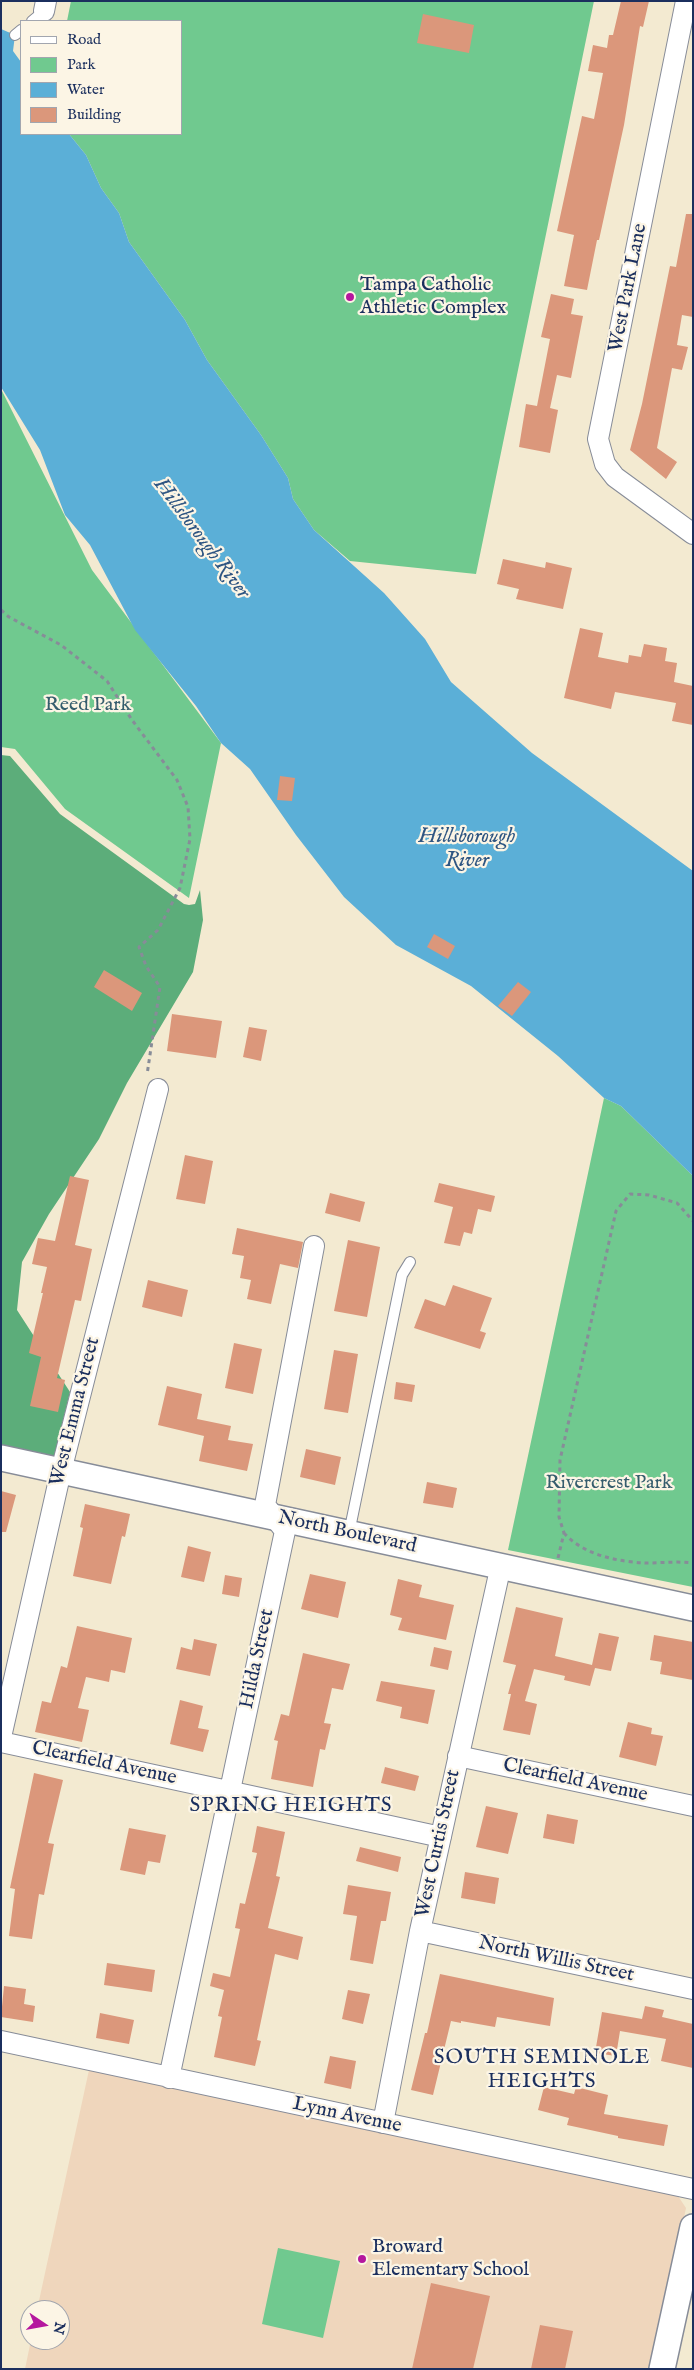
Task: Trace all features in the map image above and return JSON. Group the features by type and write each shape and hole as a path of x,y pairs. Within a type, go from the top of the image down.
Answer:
{"street":[{"name":"West Park Lane","path":"686,1 598,439 605,464 615,477 693,534"},
{"name":"West Emma Street","path":"1,1737 61,1471 158,1089"},
{"name":"Hilda Street","path":"169,2078 285,1531 265,1505 314,1246"},
{"name":"North Boulevard","path":"1,1458 693,1608"},
{"name":"West Curtis Street","path":"383,2123 420,1931 501,1565"},
{"name":"Clearfield Avenue","path":"1,1742 441,1837"},
{"name":"Clearfield Avenue","path":"458,1756 693,1806"},
{"name":"North Willis Street","path":"420,1931 693,1989"},
{"name":"Lynn Avenue","path":"1,2041 693,2189"},
{"path":"662,2369 693,2227"}],"lane":[{"path":"349,1533 402,1275 410,1262"}],"path":[{"path":"1,610 9,617 61,645 107,681 132,720 177,780 188,807 190,839 180,888 158,930 140,948 146,966 160,987 147,1076 158,1089"},
{"path":"693,1221 677,1203 648,1195 630,1194 616,1211 560,1460 559,1517 564,1533 572,1542 593,1553 633,1562 679,1561 693,1563"},
{"path":"557,1559 564,1533"}],"shaded area":[{"name":"Broward Elementary School","path":"89,2070 678,2196 686,2208 652,2369 25,2369 29,2350 70,2350 70,2300 39,2300"}],"green space":[{"name":"Tampa Catholic Athletic Complex","path":"71,1 594,1 476,574 350,561 314,530 293,499 288,478 261,435 207,360 185,320 129,242 119,213 101,188 86,155 70,135 182,135 182,20 67,20"},
{"name":"Reed Park","path":"1,389 92,570 221,743 189,898 65,809 15,749 1,747"},
{"path":"1,755 10,756 60,814 184,904 195,904 200,890 203,920 193,972 127,1083 99,1139 49,1214 22,1262 17,1310 70,1392 53,1461 1,1449"},
{"name":"Rivercrest Park","path":"604,1098 621,1106 693,1176 693,1587 508,1550"},
{"path":"278,2248 340,2261 323,2338 262,2324"}],"water":[{"name":"Hillsborough River","path":"1,29 15,35 13,51 20,61 20,135 70,135 86,155 101,188 119,213 129,242 185,320 207,360 261,435 288,478 293,499 314,530 384,593 425,639 451,682 532,753 693,871 693,1176 621,1106 604,1098 558,1056 471,986 396,945 344,897 296,835 250,769 221,743 196,706 135,630 90,545 65,515 40,450 1,387"}],"building":[{"path":"621,1 649,1 643,27 640,26 624,125 587,290 564,286 574,235 557,231 582,116 594,119 603,73 588,71 593,45 607,48 609,35 613,35"},
{"path":"423,14 474,25 469,53 417,43"},
{"path":"686,214 693,214 693,317 682,315 677,345 688,347 682,370 672,368 657,448 677,462 666,479 630,450 642,404 670,266 676,267"},
{"path":"551,294 574,299 571,314 583,316 571,378 557,375 550,408 558,410 550,453 519,447 526,404 537,406 550,339 541,337"},
{"path":"503,559 545,568 546,562 572,568 563,609 516,599 519,589 497,584"},
{"path":"580,628 603,633 598,657 628,663 629,655 641,657 644,644 667,648 665,661 677,663 674,682 693,686 693,725 672,721 676,703 615,692 611,709 564,698"},
{"path":"280,776 295,778 292,801 277,800"},
{"path":"434,934 455,946 448,959 427,947"},
{"path":"104,970 142,993 132,1011 94,987"},
{"path":"518,982 531,992 512,1016 498,1006"},
{"path":"172,1014 222,1021 216,1058 167,1051"},
{"path":"249,1027 267,1030 261,1061 243,1057"},
{"path":"185,1155 213,1161 205,1204 176,1199"},
{"path":"70,1176 89,1180 75,1245 92,1249 81,1301 75,1300 57,1378 65,1380 58,1412 30,1406 41,1357 29,1353 47,1267 32,1264 38,1238 55,1241"},
{"path":"439,1183 495,1196 491,1212 478,1209 472,1234 464,1232 460,1246 444,1243 453,1207 434,1202"},
{"path":"330,1193 365,1202 360,1222 325,1213"},
{"path":"237,1228 303,1242 298,1268 280,1264 271,1304 247,1299 251,1280 240,1278 244,1256 232,1254"},
{"path":"348,1240 380,1247 367,1317 334,1311"},
{"path":"148,1280 188,1290 182,1317 142,1307"},
{"path":"453,1285 492,1298 480,1331 486,1333 480,1349 414,1328 425,1299 445,1306"},
{"path":"234,1343 262,1349 253,1394 225,1388"},
{"path":"334,1350 358,1354 348,1413 324,1409"},
{"path":"396,1382 415,1385 412,1402 394,1399"},
{"path":"167,1386 202,1394 197,1419 231,1426 228,1440 253,1444 247,1471 199,1461 204,1436 158,1425"},
{"path":"306,1449 341,1457 335,1485 300,1477"},
{"path":"427,1482 457,1488 453,1508 423,1503"},
{"path":"1,1491 16,1495 6,1532 1,1532"},
{"path":"85,1504 130,1514 125,1537 122,1536 111,1584 73,1576 83,1528 80,1527"},
{"path":"188,1546 211,1552 204,1582 181,1577"},
{"path":"310,1574 346,1582 338,1618 301,1609"},
{"path":"225,1575 242,1578 239,1597 222,1594"},
{"path":"398,1579 422,1585 419,1597 454,1605 446,1640 398,1630 402,1618 390,1615"},
{"path":"516,1607 563,1618 555,1656 592,1665 599,1633 619,1637 611,1671 595,1668 590,1686 564,1680 565,1676 534,1669 525,1701 537,1704 530,1735 503,1730 511,1694 508,1694 516,1665 503,1662"},
{"path":"77,1626 132,1638 125,1673 111,1670 109,1682 86,1677 78,1708 89,1710 82,1742 35,1732 42,1701 51,1703 61,1666 67,1668"},
{"path":"654,1635 693,1642 693,1680 660,1674 662,1662 650,1660"},
{"path":"194,1639 217,1644 210,1676 176,1669 181,1647 192,1650"},
{"path":"434,1647 452,1651 448,1670 430,1666"},
{"path":"303,1653 350,1664 343,1690 332,1688 324,1723 331,1724 325,1750 320,1749 313,1787 271,1779 278,1741 274,1740 281,1714 289,1716"},
{"path":"381,1681 435,1690 428,1724 400,1718 402,1707 376,1701"},
{"path":"180,1700 203,1706 198,1728 209,1730 203,1752 170,1744"},
{"path":"628,1722 652,1728 651,1734 663,1736 656,1766 619,1757"},
{"path":"385,1767 419,1776 415,1791 381,1783"},
{"path":"34,1773 63,1780 48,1843 54,1844 44,1895 39,1894 32,1939 9,1936 15,1889 10,1888"},
{"path":"486,1806 518,1813 508,1854 476,1847"},
{"path":"547,1814 578,1820 574,1844 543,1838"},
{"path":"257,1826 285,1832 276,1876 280,1877 268,1928 303,1937 298,1960 275,1954 257,2040 261,2041 255,2066 214,2057 222,2017 218,2016 224,1990 210,1986 213,1973 230,1977 240,1929 235,1928 240,1903 245,1904 257,1853 252,1852"},
{"path":"129,1828 166,1835 160,1863 148,1861 145,1875 120,1870"},
{"path":"360,1847 401,1857 398,1872 356,1861"},
{"path":"465,1872 499,1878 495,1904 461,1898"},
{"path":"348,1885 391,1892 386,1921 381,1921 373,1964 350,1960 357,1916 343,1914"},
{"path":"107,1963 155,1970 152,1992 104,1985"},
{"path":"440,1974 554,1998 550,2026 497,2017 495,2027 451,2021 433,2095 411,2090 425,2033 427,2033"},
{"path":"4,1986 26,1989 24,2004 35,2006 33,2022 1,2017"},
{"path":"348,1990 370,1994 363,2024 342,2019"},
{"path":"645,2006 664,2010 662,2017 693,2024 693,2068 661,2061 666,2039 620,2031 616,2056 595,2053 602,2012 642,2019"},
{"path":"100,2013 134,2020 129,2044 96,2038"},
{"path":"330,2056 356,2061 351,2089 324,2083"},
{"path":"544,2087 574,2094 576,2087 608,2095 604,2114 668,2125 664,2146 618,2138 618,2136 567,2125 569,2118 538,2110"},
{"path":"431,2283 490,2296 473,2369 412,2369"},
{"path":"540,2325 573,2331 565,2369 531,2369"}],"place":[{"name":"Tampa Catholic Athletic Complex","path":"350,297"},
{"name":"Broward Elementary School","path":"362,2259"}],"district":[{"name":"SPRING HEIGHTS","path":"291,1807"},
{"name":"SOUTH SEMINOLE HEIGHTS","path":"542,2071"}]}
